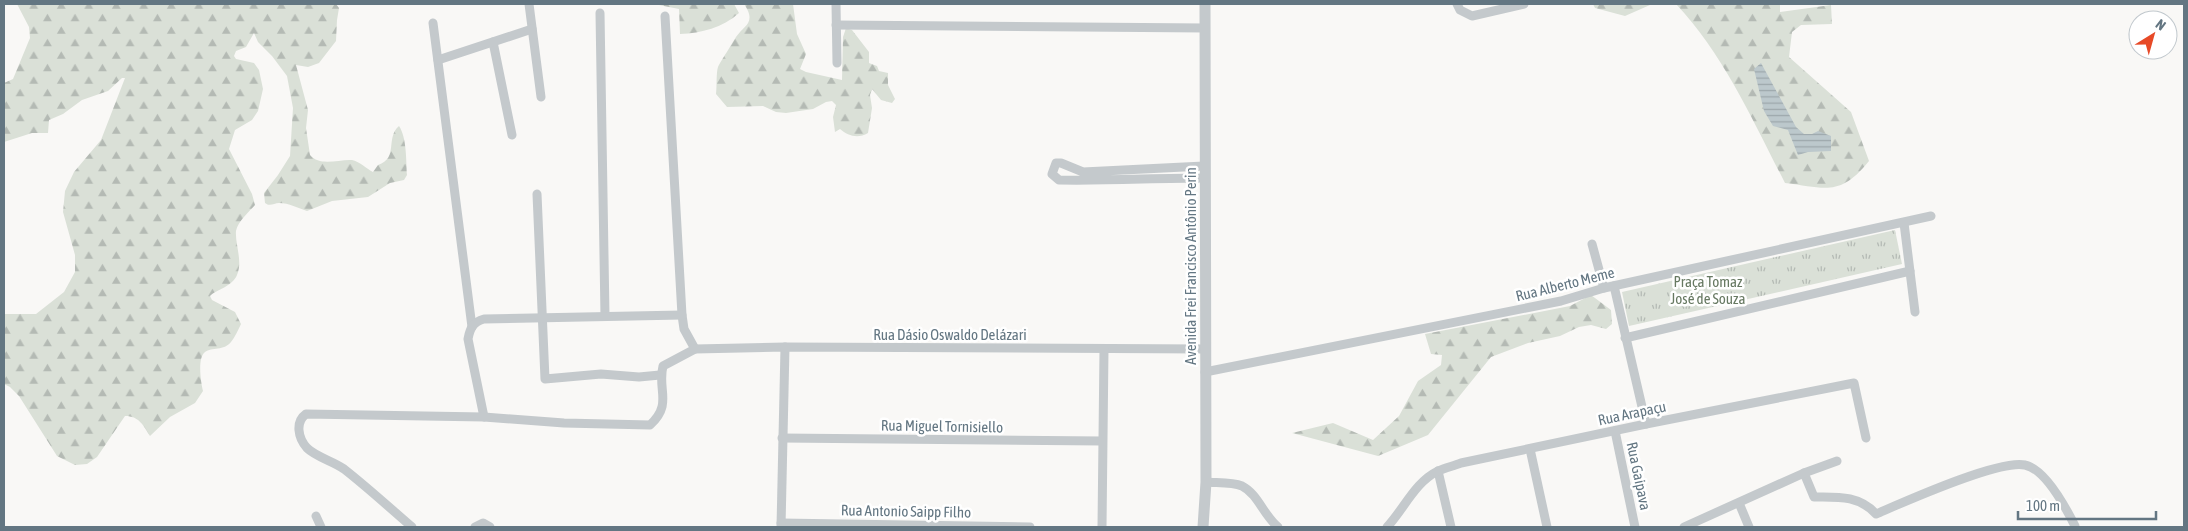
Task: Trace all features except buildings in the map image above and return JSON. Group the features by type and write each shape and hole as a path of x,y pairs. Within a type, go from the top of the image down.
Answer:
{"street":[{"path":"529,4 542,97"},
{"path":"836,4 837,64"},
{"name":"Avenida Frei Francisco Antônio Perin","path":"1203,527 1206,482 1204,349 1205,4"},
{"path":"1457,4 1460,10 1472,16 1524,4"},
{"path":"600,13 604,316"},
{"path":"412,527 342,468 307,448 299,433 298,423 301,418 306,414 484,417 564,423 650,425 659,417 664,398 660,375 662,366 695,349 684,329 682,315 665,16"},
{"path":"433,24 472,326 468,339 484,417"},
{"path":"836,25 1205,28"},
{"path":"438,60 532,29"},
{"path":"493,42 512,134"},
{"path":"1056,163 1061,163 1078,172 1204,172 1078,180 1059,180 1052,174 1056,163"},
{"path":"537,194 545,379 601,374 638,377 660,375"},
{"name":"Rua Alberto Meme","path":"1205,372 1561,301 1609,287 1931,216"},
{"path":"1904,223 1916,312"},
{"path":"1592,244 1609,287 1625,338 1646,424"},
{"path":"1625,338 1910,271"},
{"path":"472,326 475,322 484,319 682,315"},
{"path":"781,525 785,347"},
{"name":"Rua Dásio Oswaldo Delázari","path":"695,349 785,347 1204,349"},
{"path":"1102,527 1104,349"},
{"name":"Rua Arapaçu","path":"1387,527 1402,511 1417,486 1438,471 1461,464 1646,424 1854,383 1866,438"},
{"name":"Rua Gaipava","path":"1615,431 1635,527"},
{"name":"Rua Miguel Tornisiello","path":"782,438 1102,441"},
{"path":"1530,449 1547,527"},
{"path":"1684,527 1804,473 1837,461"},
{"path":"1804,473 1814,497 1844,497 1868,504 1876,514 1974,474 2016,464 2027,465 2047,481 2064,503 2075,526"},
{"path":"1438,471 1451,527"},
{"path":"1206,482 1240,486 1248,491 1270,521 1278,527"},
{"path":"1739,502 1749,527"},
{"path":"316,516 321,527"},
{"path":"475,527 483,523 490,527"},
{"name":"Rua Antonio Saipp Filho","path":"781,525 1030,527"}],"green space":[{"path":"17,4 336,4 339,8 336,41 319,63 308,67 296,65 308,110 306,128 310,155 314,159 324,162 352,160 373,172 378,165 388,158 393,136 399,126 405,143 407,175 404,180 390,183 368,197 332,201 307,211 286,204 270,205 265,203 264,193 290,156 293,108 287,76 272,56 258,42 254,33 246,47 236,51 234,56 236,59 254,63 259,70 263,89 258,111 252,120 235,130 229,149 252,194 255,205 237,227 239,270 237,275 232,282 210,296 212,300 235,312 241,324 228,345 205,352 203,355 200,371 203,391 195,403 170,417 150,436 137,419 125,416 97,457 87,464 75,465 57,456 19,396 4,384 4,314 36,314 64,292 75,272 75,255 63,212 65,191 74,172 101,140 125,78 122,78 108,91 82,100 63,114 49,120 48,133 32,133 4,142 4,83 13,79 30,38 29,27"},
{"path":"654,4 734,4 739,13 711,29 680,34 679,9"},
{"path":"744,4 793,4 797,34 806,54 800,69 806,72 842,80 843,37 846,28 852,30 869,52 869,63 877,66 879,71 888,73 888,85 895,99 892,103 881,100 872,89 870,95 872,108 868,133 857,136 850,135 840,129 835,132 833,117 836,105 832,101 813,109 786,113 776,112 763,106 727,107 716,94 717,70 736,37 748,23 748,10"},
{"path":"1593,4 1676,4 1650,5 1625,16 1595,8"},
{"path":"1676,4 1780,4 1780,12 1831,5 1832,24 1801,25 1792,32 1789,57 1851,112 1869,161 1859,172 1840,185 1822,188 1785,183 1723,67 1709,45"},
{"name":"Praça Tomaz José de Souza","path":"1895,230 1902,264 1629,326 1622,292"},
{"path":"1591,295 1611,310 1612,324 1606,329 1591,325 1579,327 1560,336 1528,343 1491,357 1428,435 1378,456 1292,433 1333,423 1373,440 1399,416 1418,381 1441,365 1442,355 1431,354 1425,334 1570,306"}],"shaded area":[{"path":"1761,63 1796,127 1804,134 1812,134 1818,131 1831,136 1831,151 1808,152 1798,155 1788,130 1773,126 1764,111 1754,69"}]}
